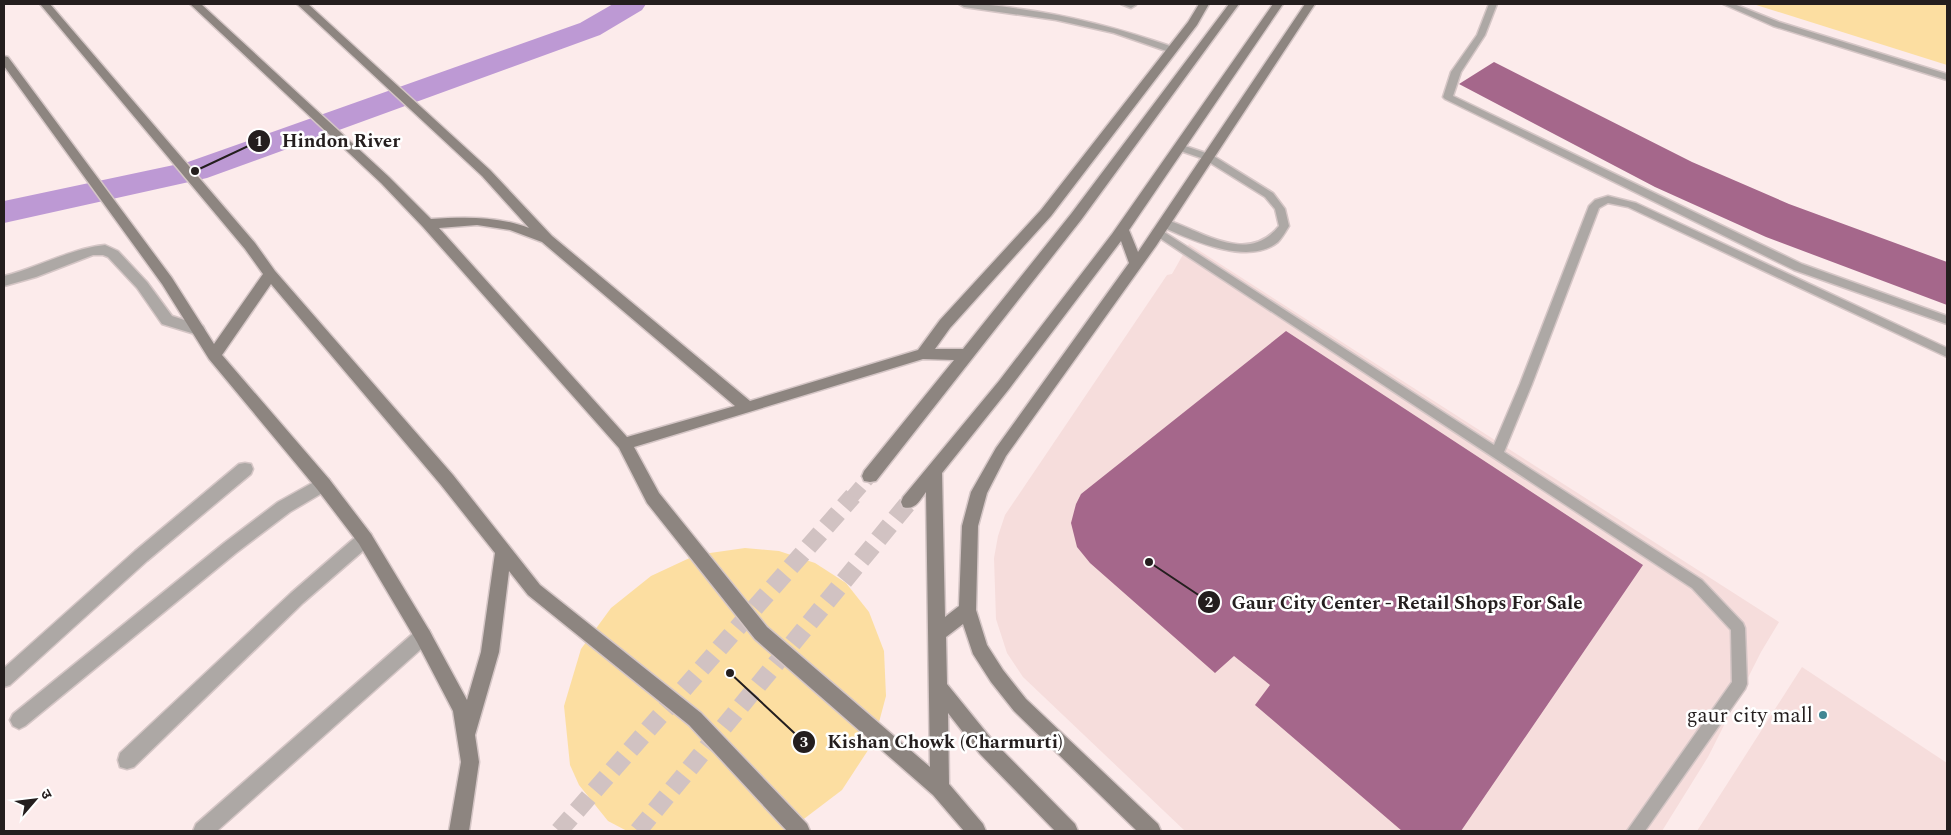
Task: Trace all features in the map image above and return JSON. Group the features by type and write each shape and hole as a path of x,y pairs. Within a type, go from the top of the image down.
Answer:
{"street":[{"path":"195,4 385,180 428,224 624,444 653,498 761,633 940,788 976,831"},
{"path":"302,4 460,148 486,173 547,239 748,408"},
{"path":"964,4 1058,14 1117,30 1172,50"},
{"path":"923,354 945,324 1046,214 1172,50 1204,4"},
{"path":"870,476 1076,217 1234,4"},
{"path":"908,502 1004,385 1122,229 1278,4"},
{"path":"1151,831 1020,705 997,676 979,648 967,610 970,526 979,492 1001,452 1161,228 1310,4"},
{"path":"47,7 250,246 270,274 447,480 534,590 695,719 800,831"},
{"path":"4,59 167,281 214,356 323,484 365,539 423,636 462,709 470,762 459,831"},
{"path":"428,224 478,221 512,226 547,239"},
{"path":"1122,229 1136,263"},
{"path":"4,281 32,274 92,250 106,250 142,285 167,320 198,330"},
{"path":"214,356 270,274"},
{"path":"624,444 923,354 968,355"},
{"path":"4,679 141,556 244,469"},
{"path":"934,471 940,788"},
{"path":"19,720 230,548 284,507 323,484"},
{"path":"127,760 297,598 365,539"},
{"path":"466,735 490,652 503,551"},
{"path":"937,634 967,610"},
{"path":"203,831 423,636"},
{"path":"938,687 987,748 1068,831"}],"lane":[{"path":"1493,4 1481,35 1456,72 1448,97 1798,267 1947,320"},
{"path":"1728,4 1776,24 1947,77"},
{"path":"1161,228 1245,248 1258,248 1276,240 1284,226 1284,219 1277,202 1269,195 1208,157 1179,147"},
{"path":"1496,454 1526,384 1594,206 1601,200 1611,199 1632,205 1947,352"},
{"path":"1161,228 1496,454 1697,584 1738,628 1740,684 1635,831"}],"shaded area":[{"path":"1753,4 1947,4 1947,65"},
{"path":"1189,244 1779,622 1761,652 1708,757 1662,831 1185,831 1023,677 1007,653 996,619 994,558 998,536 1005,515 1167,275 1172,274"},
{"path":"745,548 779,551 815,563 846,583 869,612 884,651 886,696 874,741 842,790 788,831 627,831 608,821 579,785 570,765 564,706 581,649 611,608 651,576 696,555"},
{"name":"gaur city mall","path":"1802,667 1947,763 1947,831 1697,831"}],"building":[{"path":"1494,62 1692,162 1789,204 1947,262 1947,305 1766,237 1655,187 1459,84"},
{"path":"1286,331 1643,565 1461,831 1402,831 1255,705 1270,685 1234,656 1215,673 1090,563 1077,547 1071,523 1081,494"}],"waterway":[{"path":"4,212 195,171 590,29 632,4"}],"tunnel":[{"path":"852,497 870,476"},
{"path":"559,831 853,496"},
{"path":"638,831 909,502"}],"place":[{"name":"Hindon River","path":"195,171"},
{"name":"Gaur City Center - Retail Shops For Sale","path":"1149,562"},
{"name":"Kishan Chowk (Charmurti)","path":"730,673"},
{"name":"gaur city mall","path":"1823,715"}]}
